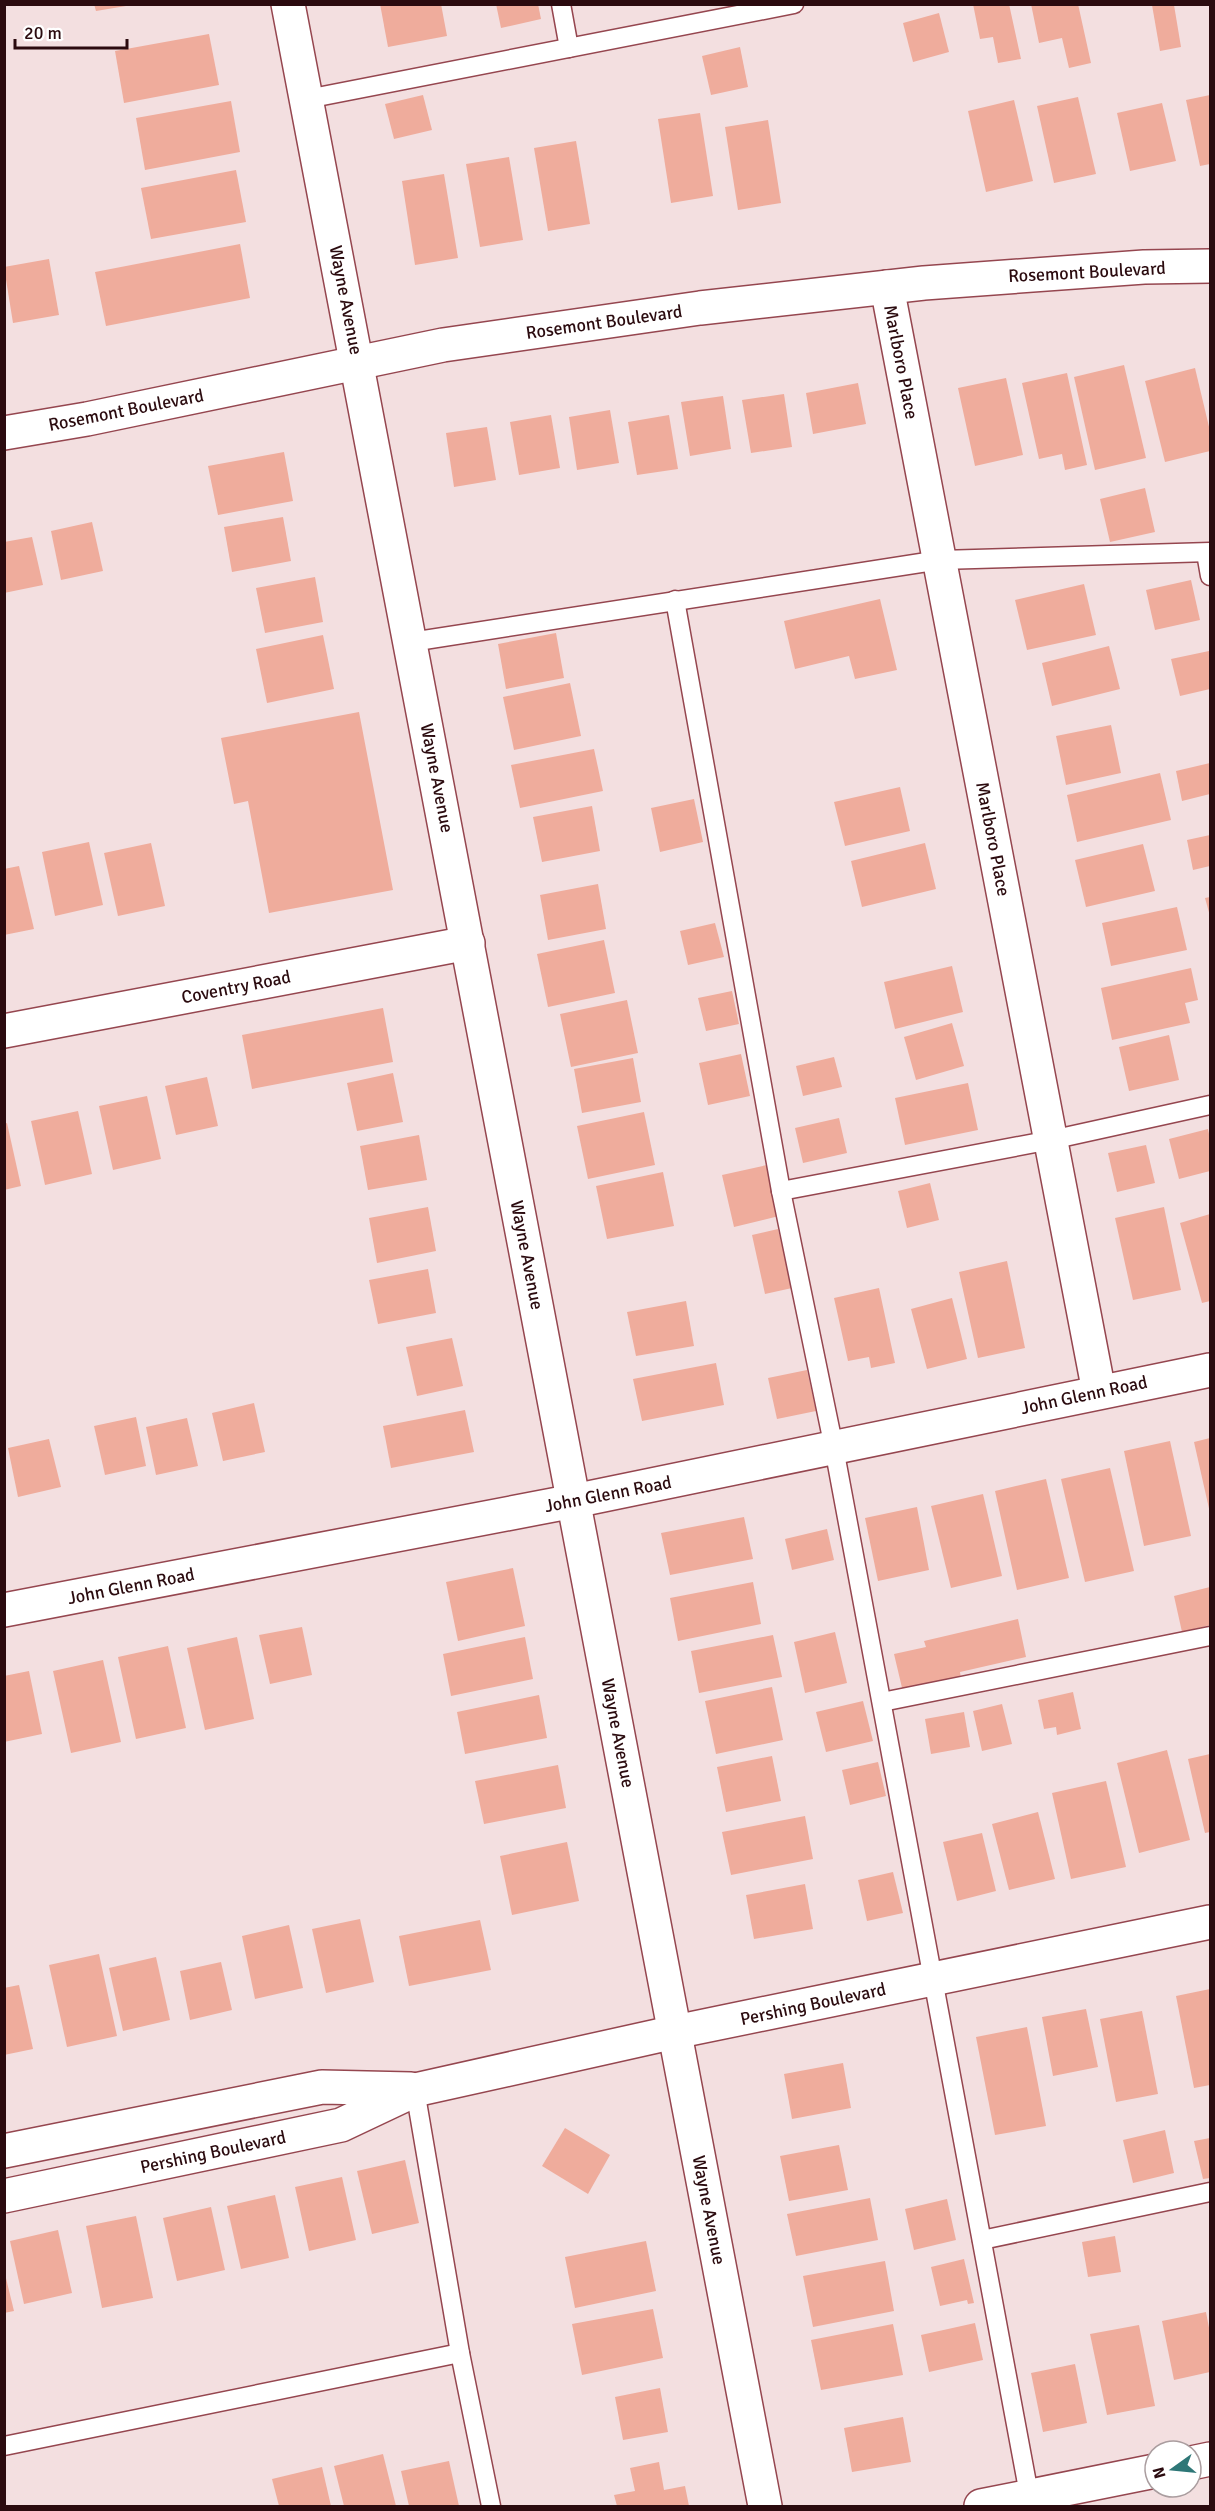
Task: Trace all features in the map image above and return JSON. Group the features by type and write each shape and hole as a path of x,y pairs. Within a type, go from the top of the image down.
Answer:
{"street":[{"name":"Wayne Avenue","path":"288,4 765,2506"},
{"name":"Rosemont Boulevard","path":"4,433 87,419 443,345 630,318 887,287 1144,267 1210,266"},
{"name":"Marlboro Place","path":"887,287 1099,1392"},
{"name":"Coventry Road","path":"4,1031 468,943"},
{"name":"John Glenn Road","path":"4,1610 574,1501 1210,1370"},
{"name":"Pershing Boulevard","path":"4,2196 341,2125 416,2090 675,2032 1210,1922"},
{"name":"Pershing Boulevard","path":"4,2151 322,2086 416,2090"},
{"path":"981,2506 1031,2501 1143,2474"}],"lane":[{"path":"561,4 569,48"},
{"path":"307,99 794,4"},
{"path":"411,642 939,560 1208,553 1210,576"},
{"path":"675,600 781,1191 834,1448 1031,2501"},
{"path":"781,1191 1051,1140 1210,1105"},
{"path":"882,1702 1210,1636"},
{"path":"416,2090 460,2354 491,2506"},
{"path":"982,2240 1210,2192"},
{"path":"4,2446 460,2354"}],"building":[{"path":"94,4 126,4 126,6 96,11"},
{"path":"380,4 441,4 447,36 388,47"},
{"path":"496,4 538,4 541,19 501,28"},
{"path":"973,4 1009,4 1021,59 998,63 993,37 980,39"},
{"path":"1031,4 1078,4 1091,63 1069,68 1062,38 1039,43"},
{"path":"1152,5 1174,5 1181,47 1160,51"},
{"path":"939,13 949,52 913,62 903,23"},
{"path":"209,34 219,85 124,103 115,51"},
{"path":"740,47 748,87 711,95 702,56"},
{"path":"423,95 432,130 394,139 385,104"},
{"path":"1210,95 1210,164 1200,166 1186,100"},
{"path":"1078,97 1096,174 1054,183 1037,106"},
{"path":"1014,100 1033,181 986,192 968,111"},
{"path":"231,101 240,152 145,170 136,118"},
{"path":"1162,103 1176,161 1130,171 1117,113"},
{"path":"700,113 713,196 671,203 658,119"},
{"path":"768,120 781,203 738,210 725,127"},
{"path":"576,141 590,224 548,231 534,148"},
{"path":"509,157 523,240 480,247 466,164"},
{"path":"236,170 246,222 151,239 141,188"},
{"path":"444,174 458,258 415,265 402,181"},
{"path":"240,244 250,298 106,326 95,272"},
{"path":"49,259 59,315 13,323 4,267"},
{"path":"1124,365 1146,458 1095,470 1074,377"},
{"path":"1195,368 1210,431 1210,451 1165,462 1145,381"},
{"path":"1067,373 1087,465 1065,470 1062,454 1039,459 1022,383"},
{"path":"1006,378 1023,455 975,466 958,388"},
{"path":"858,383 866,424 813,434 806,393"},
{"path":"784,394 792,447 751,453 742,400"},
{"path":"723,396 731,449 690,456 681,402"},
{"path":"610,410 619,463 577,470 569,417"},
{"path":"551,415 560,468 519,475 510,422"},
{"path":"669,415 678,469 637,475 628,422"},
{"path":"487,427 496,480 454,487 446,433"},
{"path":"284,452 293,501 218,515 208,466"},
{"path":"1145,488 1155,532 1110,542 1100,499"},
{"path":"283,517 291,561 232,572 224,527"},
{"path":"92,522 103,571 61,580 51,531"},
{"path":"32,537 43,585 4,593 4,542"},
{"path":"315,577 323,622 265,633 256,588"},
{"path":"1191,580 1200,620 1155,630 1146,590"},
{"path":"1084,584 1096,635 1027,650 1015,600"},
{"path":"880,599 897,670 855,679 849,656 795,669 784,621"},
{"path":"556,633 564,678 506,689 498,644"},
{"path":"323,635 334,689 267,703 256,649"},
{"path":"1109,646 1120,689 1052,706 1042,663"},
{"path":"1209,651 1210,689 1180,696 1171,659"},
{"path":"570,683 581,736 514,750 503,697"},
{"path":"359,712 393,890 269,913 248,801 234,804 221,738"},
{"path":"1111,725 1121,773 1066,785 1056,736"},
{"path":"594,749 603,791 520,808 511,765"},
{"path":"1210,763 1210,794 1182,801 1176,771"},
{"path":"1160,773 1171,820 1077,842 1067,795"},
{"path":"900,787 910,831 845,846 834,802"},
{"path":"694,799 703,842 660,852 651,808"},
{"path":"592,806 600,851 542,862 533,817"},
{"path":"1210,835 1210,866 1193,870 1187,840"},
{"path":"89,842 103,905 55,916 42,852"},
{"path":"151,843 165,906 118,916 104,853"},
{"path":"925,843 936,889 862,907 851,861"},
{"path":"1143,844 1155,891 1086,907 1075,860"},
{"path":"19,866 34,929 4,935 4,869"},
{"path":"598,884 606,929 548,940 540,895"},
{"path":"1210,897 1210,916 1205,898"},
{"path":"1177,907 1187,950 1111,966 1102,923"},
{"path":"715,923 724,957 688,965 680,931"},
{"path":"604,940 615,993 548,1007 537,954"},
{"path":"952,966 963,1012 895,1029 884,982"},
{"path":"1191,968 1198,1000 1185,1003 1190,1023 1112,1040 1101,988"},
{"path":"732,991 739,1024 706,1031 698,998"},
{"path":"627,1000 638,1053 571,1067 560,1014"},
{"path":"383,1008 393,1062 252,1089 242,1035"},
{"path":"952,1023 964,1066 916,1080 904,1037"},
{"path":"1169,1035 1179,1080 1129,1091 1119,1047"},
{"path":"741,1054 750,1096 708,1105 699,1063"},
{"path":"834,1057 842,1087 803,1096 796,1066"},
{"path":"633,1058 641,1102 582,1113 574,1069"},
{"path":"393,1073 403,1122 357,1131 347,1083"},
{"path":"207,1077 218,1126 176,1135 165,1086"},
{"path":"968,1083 978,1130 905,1145 895,1098"},
{"path":"147,1096 161,1159 113,1170 99,1106"},
{"path":"78,1111 92,1174 45,1185 31,1121"},
{"path":"644,1112 655,1165 588,1179 577,1126"},
{"path":"839,1118 847,1153 803,1163 795,1128"},
{"path":"7,1123 21,1186 4,1190 4,1124"},
{"path":"1208,1129 1210,1171 1179,1179 1169,1139"},
{"path":"419,1135 427,1180 368,1190 360,1146"},
{"path":"1146,1145 1155,1183 1117,1192 1108,1153"},
{"path":"767,1165 779,1216 734,1227 722,1175"},
{"path":"663,1172 674,1226 607,1239 596,1186"},
{"path":"930,1183 939,1220 907,1228 898,1191"},
{"path":"428,1207 436,1251 377,1263 369,1218"},
{"path":"1164,1207 1181,1290 1133,1300 1115,1218"},
{"path":"1210,1214 1210,1301 1202,1303 1180,1223"},
{"path":"778,1229 792,1288 765,1294 752,1235"},
{"path":"1007,1261 1025,1348 978,1358 959,1272"},
{"path":"428,1269 436,1313 378,1324 369,1280"},
{"path":"879,1288 895,1363 871,1368 869,1357 848,1361 834,1298"},
{"path":"952,1298 967,1359 927,1369 911,1309"},
{"path":"686,1301 694,1346 636,1356 627,1312"},
{"path":"452,1338 463,1386 417,1396 406,1347"},
{"path":"716,1363 724,1405 642,1421 633,1379"},
{"path":"807,1370 816,1411 777,1419 768,1378"},
{"path":"254,1403 265,1452 223,1461 212,1413"},
{"path":"465,1410 474,1452 391,1468 383,1426"},
{"path":"136,1417 146,1466 105,1475 94,1426"},
{"path":"187,1418 198,1466 156,1475 146,1427"},
{"path":"1210,1438 1210,1513 1194,1442"},
{"path":"49,1439 61,1487 18,1497 8,1448"},
{"path":"1170,1441 1191,1536 1144,1546 1124,1451"},
{"path":"1110,1468 1134,1571 1085,1582 1061,1479"},
{"path":"1046,1479 1069,1578 1017,1590 995,1491"},
{"path":"983,1494 1002,1576 951,1588 931,1506"},
{"path":"917,1507 929,1570 878,1581 865,1518"},
{"path":"744,1517 753,1559 670,1575 661,1533"},
{"path":"827,1529 834,1560 792,1570 785,1539"},
{"path":"513,1568 525,1626 458,1641 446,1582"},
{"path":"753,1582 761,1624 678,1641 670,1598"},
{"path":"1210,1587 1210,1625 1182,1632 1174,1596"},
{"path":"1018,1619 1026,1657 960,1672 961,1679 903,1692 894,1654 926,1647 924,1641"},
{"path":"302,1627 312,1675 270,1684 259,1635"},
{"path":"835,1632 847,1683 805,1693 794,1642"},
{"path":"773,1635 782,1677 699,1693 691,1651"},
{"path":"237,1637 254,1719 205,1730 187,1648"},
{"path":"525,1637 533,1679 451,1696 443,1654"},
{"path":"168,1646 186,1728 136,1739 118,1657"},
{"path":"103,1660 121,1742 71,1753 53,1671"},
{"path":"29,1671 42,1734 4,1742 4,1676"},
{"path":"772,1687 783,1740 716,1754 705,1701"},
{"path":"1073,1692 1081,1729 1057,1735 1056,1727 1044,1729 1038,1700"},
{"path":"539,1695 547,1738 465,1754 457,1712"},
{"path":"863,1701 873,1741 826,1752 816,1712"},
{"path":"1002,1704 1012,1744 982,1751 973,1711"},
{"path":"964,1712 970,1747 931,1754 925,1719"},
{"path":"1167,1750 1190,1840 1139,1853 1117,1763"},
{"path":"1210,1754 1210,1832 1205,1833 1188,1759"},
{"path":"772,1756 781,1801 726,1812 717,1767"},
{"path":"878,1762 886,1796 850,1805 842,1770"},
{"path":"558,1765 566,1808 484,1824 475,1781"},
{"path":"1106,1781 1126,1867 1071,1879 1052,1793"},
{"path":"1038,1812 1055,1879 1009,1890 992,1824"},
{"path":"805,1816 813,1859 731,1875 722,1832"},
{"path":"982,1833 996,1891 957,1901 943,1842"},
{"path":"567,1842 579,1901 512,1915 500,1856"},
{"path":"893,1872 903,1913 867,1921 858,1880"},
{"path":"805,1884 813,1929 754,1939 746,1895"},
{"path":"360,1919 374,1982 326,1993 312,1929"},
{"path":"480,1920 491,1970 409,1986 399,1936"},
{"path":"289,1925 303,1988 255,1999 242,1936"},
{"path":"99,1954 117,2036 67,2047 49,1965"},
{"path":"156,1957 170,2020 123,2031 109,1968"},
{"path":"221,1962 232,2010 190,2020 180,1971"},
{"path":"19,1985 33,2049 4,2055 4,1988"},
{"path":"1210,1989 1210,2085 1194,2088 1176,1996"},
{"path":"1086,2009 1098,2067 1053,2076 1042,2017"},
{"path":"1142,2011 1158,2094 1116,2102 1100,2019"},
{"path":"1027,2027 1046,2126 995,2135 976,2037"},
{"path":"843,2063 851,2108 792,2119 784,2074"},
{"path":"565,2128 610,2155 588,2194 542,2166"},
{"path":"1165,2130 1174,2173 1133,2183 1123,2140"},
{"path":"1210,2138 1210,2178 1203,2179 1194,2141"},
{"path":"839,2145 848,2190 789,2201 780,2156"},
{"path":"405,2160 419,2223 372,2234 357,2171"},
{"path":"342,2177 356,2240 309,2251 295,2187"},
{"path":"275,2195 289,2258 241,2269 227,2206"},
{"path":"870,2198 878,2240 796,2256 787,2214"},
{"path":"947,2199 956,2240 914,2250 905,2209"},
{"path":"211,2207 225,2270 177,2281 163,2218"},
{"path":"136,2216 153,2298 102,2308 86,2226"},
{"path":"58,2230 72,2293 24,2304 10,2241"},
{"path":"1115,2236 1121,2272 1088,2277 1082,2242"},
{"path":"646,2241 656,2291 575,2308 565,2257"},
{"path":"964,2259 974,2303 968,2304 967,2300 940,2306 931,2267"},
{"path":"885,2261 894,2311 813,2327 803,2276"},
{"path":"4,2270 14,2311 4,2313"},
{"path":"653,2309 663,2358 582,2375 572,2324"},
{"path":"1206,2312 1210,2333 1210,2372 1174,2380 1162,2321"},
{"path":"975,2323 983,2360 929,2372 921,2335"},
{"path":"893,2324 903,2375 821,2390 811,2340"},
{"path":"1139,2325 1155,2406 1107,2415 1090,2334"},
{"path":"1075,2364 1087,2423 1043,2432 1031,2373"},
{"path":"660,2388 668,2432 623,2440 615,2397"},
{"path":"903,2417 911,2462 852,2472 844,2428"},
{"path":"383,2454 396,2506 344,2506 334,2466"},
{"path":"449,2461 459,2506 409,2506 401,2471"},
{"path":"659,2462 664,2490 685,2486 689,2506 617,2506 614,2495 635,2491 630,2468"},
{"path":"322,2467 331,2506 279,2506 272,2479"}]}
